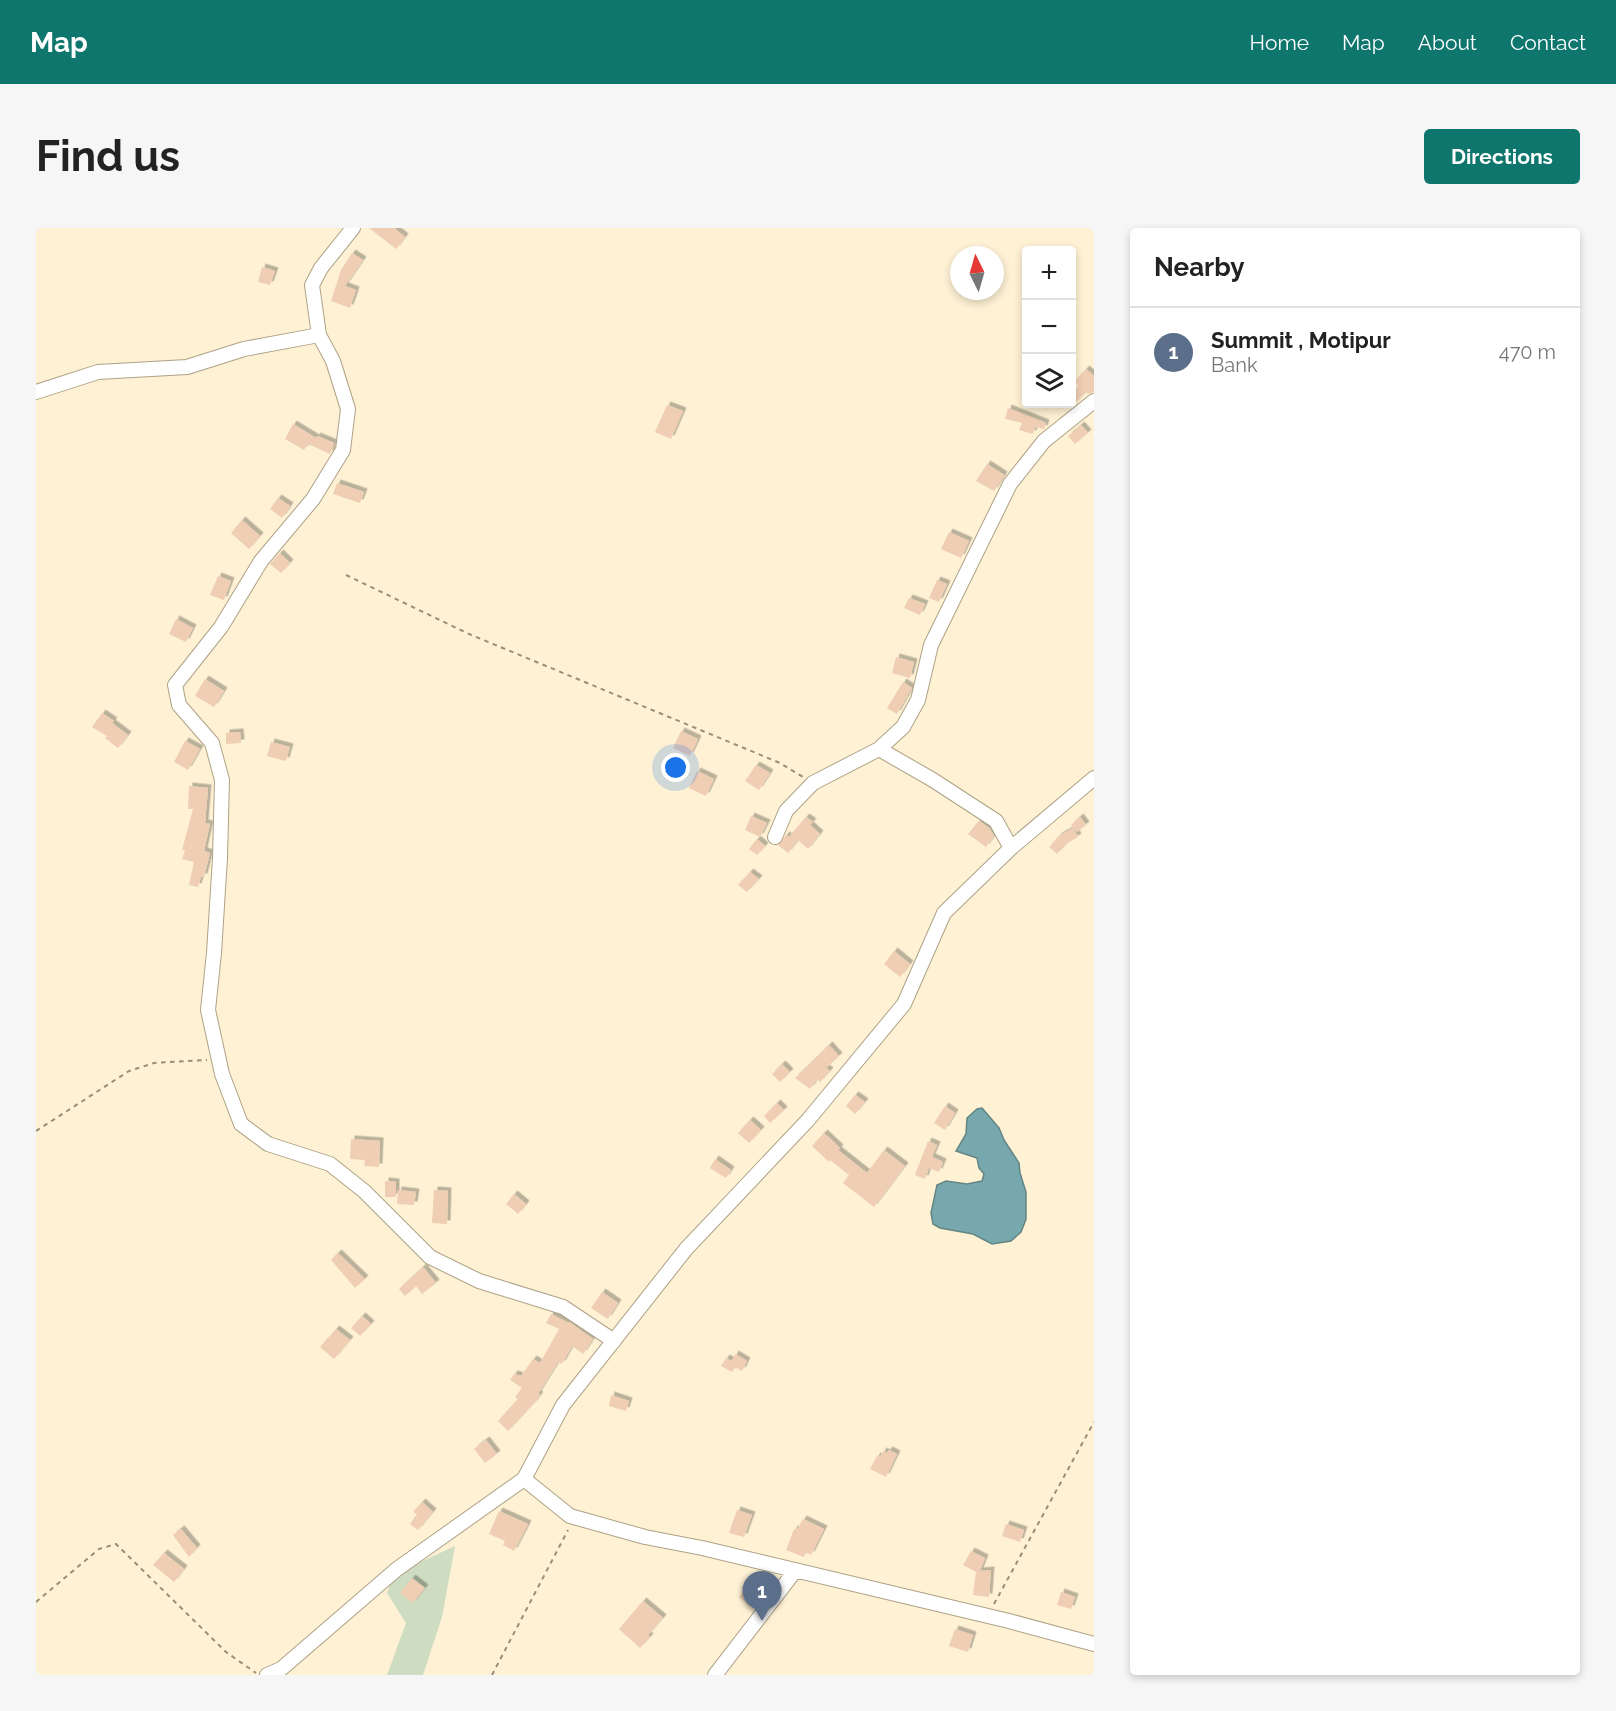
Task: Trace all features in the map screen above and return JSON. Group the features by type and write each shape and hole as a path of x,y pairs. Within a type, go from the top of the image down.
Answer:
{"street":[{"path":"353,228 321,268 312,285 319,335 333,361 348,409 344,450 314,499 261,561 220,627 176,685 179,705 212,743 222,780 217,906 208,1010 222,1074 241,1124 268,1144 330,1164 364,1191 430,1257 479,1281 563,1307 614,1341"},
{"path":"36,392 98,372 187,367 244,349 319,335"},
{"path":"775,837 786,811 813,783 879,749 903,727 918,700 931,645 1010,484 1044,441 1094,401"},
{"path":"879,749 996,820 1011,848"},
{"path":"267,1675 281,1670 397,1569 524,1479 563,1405 686,1248 808,1120 903,1004 944,913 1011,848 1094,778"},
{"path":"524,1479 570,1516 645,1537 702,1548 1009,1621 1094,1644"},
{"path":"715,1675 795,1571"}],"path":[{"path":"346,575 470,634 780,764 813,783"},
{"path":"36,1131 129,1071 154,1064 219,1060"},
{"path":"992,1608 1094,1422"},
{"path":"492,1675 576,1517"},
{"path":"36,1602 99,1549 116,1544 226,1652 258,1675"}],"green space":[{"path":"455,1546 442,1617 423,1675 387,1675 406,1623 387,1593 394,1574"}],"water":[{"path":"982,1108 999,1128 1019,1163 1026,1192 1026,1219 1021,1232 1011,1241 992,1244 973,1234 940,1228 933,1224 931,1213 937,1185 946,1181 967,1184 982,1181 984,1174 979,1168 977,1158 956,1151 966,1134 967,1118 977,1109"}],"building":[{"path":"369,228 394,228 405,237 396,249"},
{"path":"352,253 363,260 345,286 356,290 350,308 331,301 341,270"},
{"path":"262,267 275,271 270,285 258,282"},
{"path":"1086,369 1094,376 1094,392 1088,394 1086,392 1076,402 1076,389 1079,386 1076,380"},
{"path":"667,405 683,411 671,439 655,432"},
{"path":"1008,408 1046,423 1044,429 1035,427 1033,434 1019,430 1022,423 1005,419"},
{"path":"293,424 316,438 317,436 334,443 330,454 308,444 304,450 285,439"},
{"path":"1081,425 1088,433 1075,444 1068,436"},
{"path":"987,464 1004,475 994,491 976,481"},
{"path":"337,483 364,492 360,503 333,494"},
{"path":"278,498 290,506 282,518 270,509"},
{"path":"242,520 260,536 249,549 231,533"},
{"path":"949,532 969,541 961,558 941,549"},
{"path":"280,553 290,563 281,573 270,564"},
{"path":"218,576 231,581 224,600 210,595"},
{"path":"937,580 947,584 939,602 929,598"},
{"path":"909,598 925,604 920,615 904,608"},
{"path":"176,619 193,628 186,642 169,634"},
{"path":"896,657 914,662 910,678 892,673"},
{"path":"205,679 224,691 214,707 195,696"},
{"path":"903,682 912,688 897,714 887,708"},
{"path":"102,713 128,735 118,748 105,738 107,736 92,727"},
{"path":"681,731 698,739 690,756 673,748"},
{"path":"240,732 241,743 226,744 226,733"},
{"path":"185,741 200,749 188,770 174,762"},
{"path":"271,742 290,747 286,761 267,756"},
{"path":"756,765 770,773 759,790 745,781"},
{"path":"697,771 714,779 706,796 689,788"},
{"path":"189,786 208,788 205,823 210,824 204,851 210,853 204,877 201,877 198,887 189,885 194,862 182,859 185,850 182,850 193,809 188,809"},
{"path":"751,816 767,823 760,837 745,830"},
{"path":"806,817 813,822 810,825 820,834 808,849 798,840 788,853 778,845 786,835 789,837"},
{"path":"1080,817 1086,825 1077,832 1071,825"},
{"path":"979,821 989,828 994,836 986,847 968,834"},
{"path":"1073,828 1078,837 1066,844 1057,854 1049,847 1059,836"},
{"path":"757,839 765,846 757,855 749,849"},
{"path":"750,872 759,879 747,892 738,885"},
{"path":"894,951 910,964 900,977 884,964"},
{"path":"829,1045 839,1056 826,1068 830,1071 820,1082 817,1079 810,1089 795,1078"},
{"path":"782,1064 790,1072 780,1082 772,1074"},
{"path":"855,1095 865,1102 855,1114 846,1106"},
{"path":"777,1103 784,1110 770,1123 764,1116"},
{"path":"945,1106 955,1113 945,1130 934,1123"},
{"path":"750,1120 761,1130 749,1143 738,1133"},
{"path":"824,1133 840,1148 838,1150 867,1173 884,1150 905,1166 874,1207 843,1183 849,1175 830,1160 829,1162 812,1146"},
{"path":"351,1139 380,1141 379,1167 364,1166 365,1160 350,1159"},
{"path":"928,1141 937,1145 932,1157 943,1162 939,1172 929,1168 925,1179 915,1175"},
{"path":"715,1159 731,1170 726,1178 710,1168"},
{"path":"385,1181 396,1182 396,1197 385,1197"},
{"path":"398,1190 416,1192 414,1205 397,1204"},
{"path":"434,1190 448,1191 447,1224 432,1223"},
{"path":"514,1194 526,1204 518,1214 506,1204"},
{"path":"338,1253 365,1279 355,1288 331,1260"},
{"path":"423,1267 436,1283 422,1294 416,1286 405,1296 399,1289"},
{"path":"602,1292 618,1303 608,1319 591,1308"},
{"path":"551,1314 569,1322 593,1339 583,1354 572,1346 562,1364 558,1362 534,1403 508,1431 498,1421 518,1399 515,1397 522,1388 510,1380 514,1374 521,1376 533,1359 540,1363 559,1329 546,1323"},
{"path":"362,1316 371,1324 360,1336 351,1328"},
{"path":"336,1329 350,1340 334,1359 320,1347"},
{"path":"735,1354 747,1361 742,1371 735,1367 732,1372 721,1366 726,1358 732,1361"},
{"path":"611,1395 629,1401 626,1411 609,1406"},
{"path":"486,1440 497,1454 485,1463 474,1449"},
{"path":"889,1450 897,1454 886,1477 870,1469 877,1456 880,1457 883,1451 887,1453"},
{"path":"422,1502 433,1512 418,1530 410,1524 417,1514 413,1512"},
{"path":"737,1510 752,1515 744,1537 729,1533"},
{"path":"499,1511 528,1524 514,1551 503,1545 505,1541 489,1534"},
{"path":"803,1519 824,1529 811,1555 806,1552 804,1557 786,1550 794,1529 797,1530"},
{"path":"1006,1524 1024,1530 1020,1542 1002,1536"},
{"path":"181,1529 197,1548 189,1557 173,1535"},
{"path":"971,1551 985,1558 980,1571 991,1570 989,1597 973,1595 976,1572 963,1565"},
{"path":"164,1553 184,1569 174,1582 153,1565"},
{"path":"754,1577 764,1585 749,1605 739,1597"},
{"path":"412,1578 425,1588 413,1603 400,1593"},
{"path":"1061,1592 1075,1597 1071,1609 1057,1605"},
{"path":"643,1601 663,1618 640,1648 619,1629"},
{"path":"955,1629 973,1635 968,1652 949,1646"}],"place":[{"name":"Summit , Motipur","path":"762,1621"}]}
